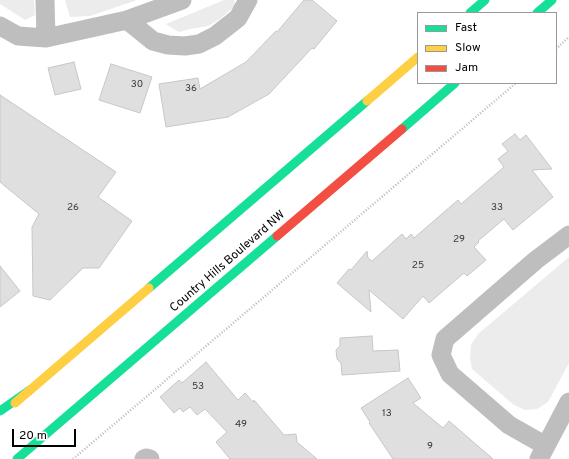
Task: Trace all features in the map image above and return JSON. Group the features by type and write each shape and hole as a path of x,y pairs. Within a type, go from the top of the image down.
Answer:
{"main road":[{"path":"471,12 485,0"},
{"path":"538,12 552,0"},
{"path":"0,416 417,58"},
{"name":"Country Hills Boulevard NW","path":"17,459 454,84"},
{"path":"0,411 30,390"}],"street":[{"path":"45,0 46,38"},
{"path":"127,20 153,41 168,45 185,46 199,44 215,36 238,18 248,0"},
{"path":"0,26 18,36 46,38 127,20 176,1"},
{"path":"569,236 536,260 445,339 442,355 450,374 543,452 569,402"},
{"path":"144,459 150,459"}],"path":[{"path":"557,48 569,38"},
{"path":"73,459 515,84"}],"shaded area":[{"path":"0,0 34,0 35,15 25,20 0,4"},
{"path":"65,0 137,0 90,16 70,17"},
{"path":"224,0 234,0 236,5 220,19 208,26 179,32 166,24"},
{"path":"569,257 569,363 548,402 537,409 525,410 514,405 472,369 470,359 471,345 478,334"}],"building":[{"path":"304,0 312,0 337,21 314,49 312,48 269,94 228,117 166,127 159,84 198,78 200,89 246,62 276,31 277,32"},
{"path":"74,62 81,89 55,95 48,68"},
{"path":"111,64 152,77 140,113 99,100"},
{"path":"0,95 116,172 98,197 132,221 99,268 83,268 50,300 33,296 32,227 39,214 0,182"},
{"path":"515,134 520,140 526,135 552,169 532,170 553,197 513,230 504,219 478,241 479,242 474,247 486,260 467,276 464,273 429,303 423,296 403,319 369,290 371,312 337,283 349,269 351,270 367,251 368,258 372,261 402,234 406,239 411,234 414,238 458,200 461,204 504,167 498,159 508,151 502,144"},
{"path":"0,266 20,291 0,307"},
{"path":"372,336 373,351 398,350 400,371 342,375 341,363 337,359 336,350 340,346 340,338"},
{"path":"206,362 238,400 245,393 253,402 254,400 284,435 296,434 297,442 317,459 230,459 216,442 227,432 205,409 197,415 190,407 183,412 180,408 174,413 160,397 179,380 182,383"},
{"path":"408,378 421,398 413,403 443,428 449,421 493,459 393,459 361,408"}],"traffic: fast":[{"path":"471,12 485,0"},
{"path":"538,12 552,0"},
{"path":"402,129 454,84"},
{"path":"149,288 367,101"},
{"path":"17,459 277,236"},
{"path":"0,411 30,390"}],"traffic: slow":[{"path":"367,101 417,58"},
{"path":"15,403 149,288"}],"traffic: jam":[{"path":"277,236 402,129"}]}
